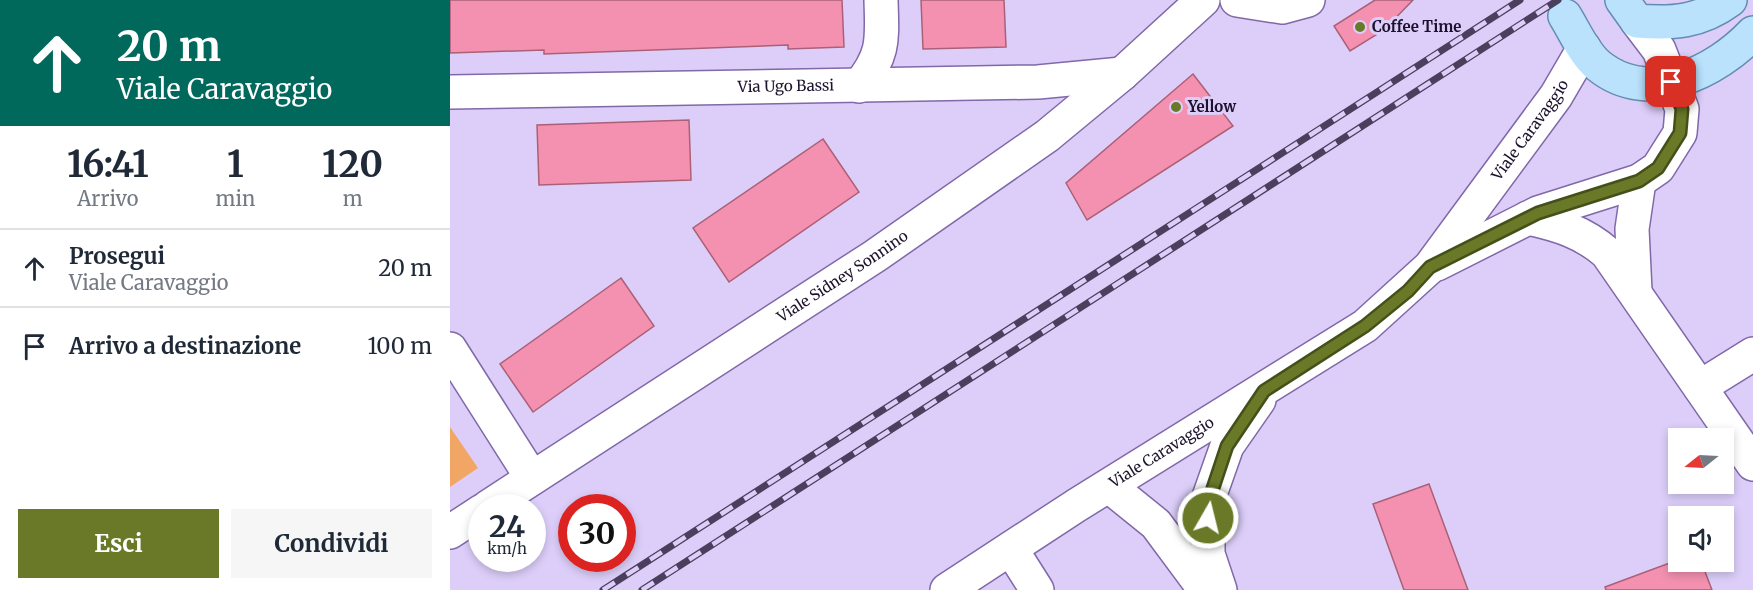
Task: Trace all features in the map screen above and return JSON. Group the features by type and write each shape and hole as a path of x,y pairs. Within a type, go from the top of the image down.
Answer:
{"main road":[{"path":"1629,10 1677,22 1696,19 1730,0"},
{"path":"1565,16 1584,48 1599,66 1634,82 1671,82 1697,74 1718,64 1753,33"}],"street":[{"path":"859,86 870,72 882,48 881,0"},
{"name":"Viale Sidney Sonnino","path":"508,494 875,256 1047,136 1122,74 1186,11 1203,0"},
{"path":"1237,0 1282,7 1308,0"},
{"name":"Viale Caravaggio","path":"1430,267 1528,218 1639,181 1658,168 1680,133 1682,109 1659,50 1629,10"},
{"name":"Viale Caravaggio","path":"947,590 1365,326 1408,291 1430,267 1556,96 1584,48"},
{"name":"Via Ugo Bassi","path":"450,92 1038,82 1122,74"},
{"path":"1635,291 1632,229 1639,181"},
{"path":"1528,218 1567,227 1591,238 1607,253 1753,464"},
{"path":"450,349 532,478"},
{"path":"1700,387 1753,354"},
{"path":"1220,590 1208,554 1209,500 1227,446 1264,391"},
{"path":"1109,486 1156,524 1205,590"},
{"path":"450,532 468,520"},
{"path":"1011,549 1037,590"}],"shaded area":[{"path":"450,427 478,468 450,487"}],"building":[{"path":"450,0 842,0 844,47 788,49 788,45 544,54 544,50 450,53"},
{"path":"921,0 1004,0 1006,47 923,49"},
{"name":"Coffee Time","path":"1375,0 1413,0 1384,30 1350,51 1334,26"},
{"path":"1193,74 1233,126 1087,220 1066,183"},
{"path":"689,120 691,180 539,185 537,125"},
{"path":"823,139 859,192 729,282 693,228"},
{"path":"621,278 654,326 533,412 500,364"},
{"path":"1429,484 1468,590 1404,590 1373,504"},
{"path":"1668,564 1668,572 1705,572 1712,590 1606,590 1605,587"}],"railway":[{"path":"603,590 1520,0"},
{"path":"642,590 1558,0"}],"place":[{"name":"Coffee Time","path":"1360,27"},
{"name":"Yellow","path":"1176,107"}],"route":[{"path":"1208,518 1209,500 1227,446 1264,391 1365,326 1408,291 1430,267 1538,213 1639,181 1658,168 1680,133 1682,109 1671,82"}]}
